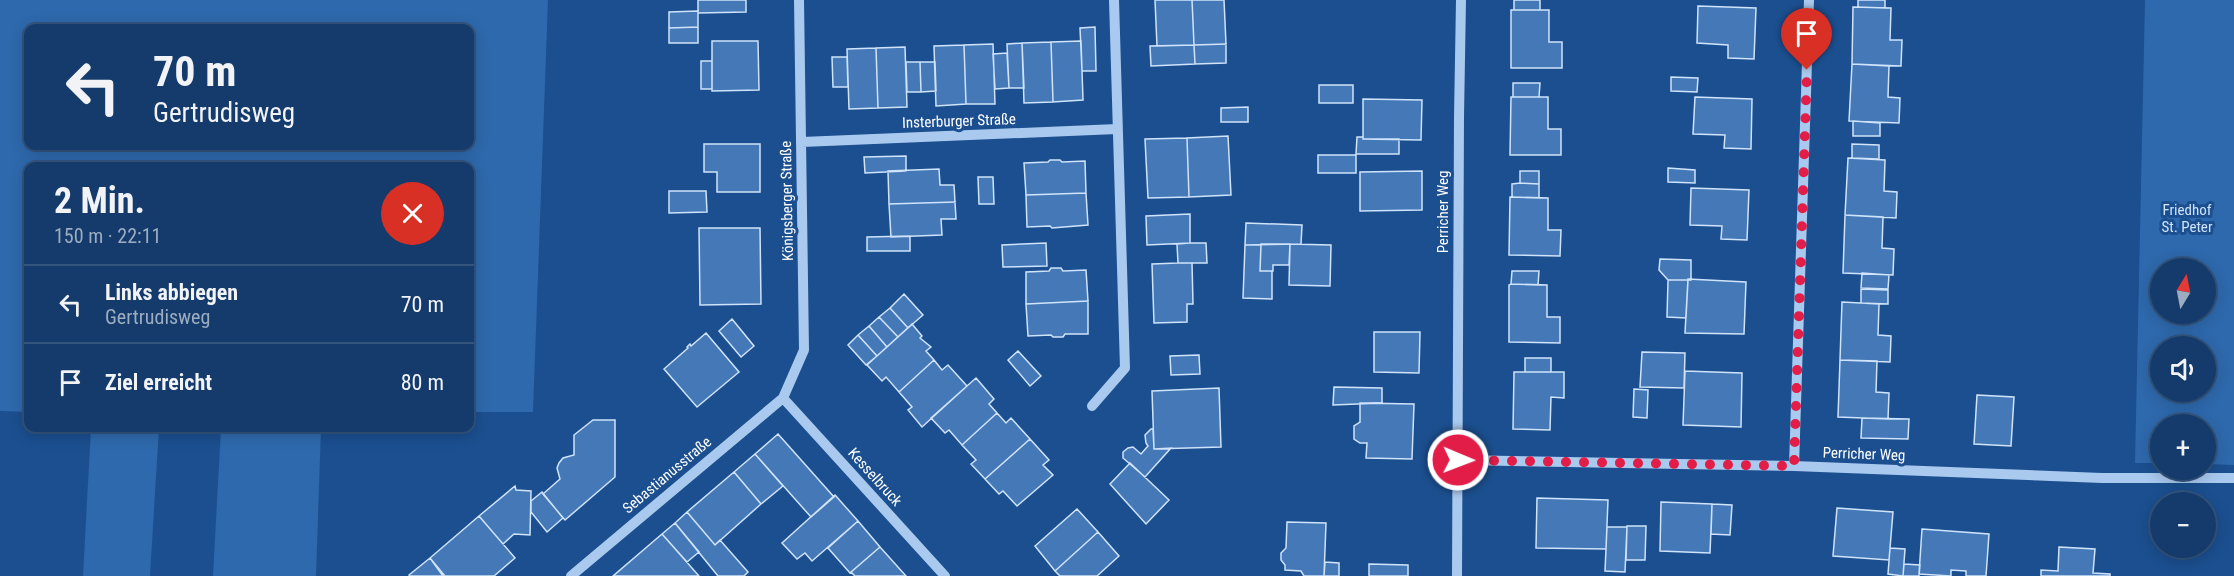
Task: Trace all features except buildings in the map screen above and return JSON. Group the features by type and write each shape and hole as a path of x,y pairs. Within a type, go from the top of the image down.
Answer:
{"street":[{"name":"Königsberger Straße","path":"783,398 804,350 799,0"},
{"path":"1092,406 1125,368 1114,0"},
{"name":"Perricher Weg","path":"1457,576 1461,0"},
{"path":"1794,466 1809,0"},
{"name":"Insterburger Straße","path":"802,142 1117,129"},
{"name":"Sebastianusstraße","path":"571,576 783,398"},
{"name":"Kesselbruck","path":"783,398 945,576"},
{"name":"Perricher Weg","path":"1458,460 1794,466 2102,478 2234,478"}],"green space":[{"path":"0,0 548,0 533,412 474,412 474,162 24,162 24,412 0,411"},
{"name":"Friedhof St. Peter","path":"2145,0 2234,0 2234,465 2216,464 2216,414 2150,414 2150,463 2135,463"},
{"path":"91,432 159,432 150,576 83,576"},
{"path":"221,432 321,432 316,576 213,576"}],"route":[{"path":"1458,460 1794,466 1807,70"}]}
